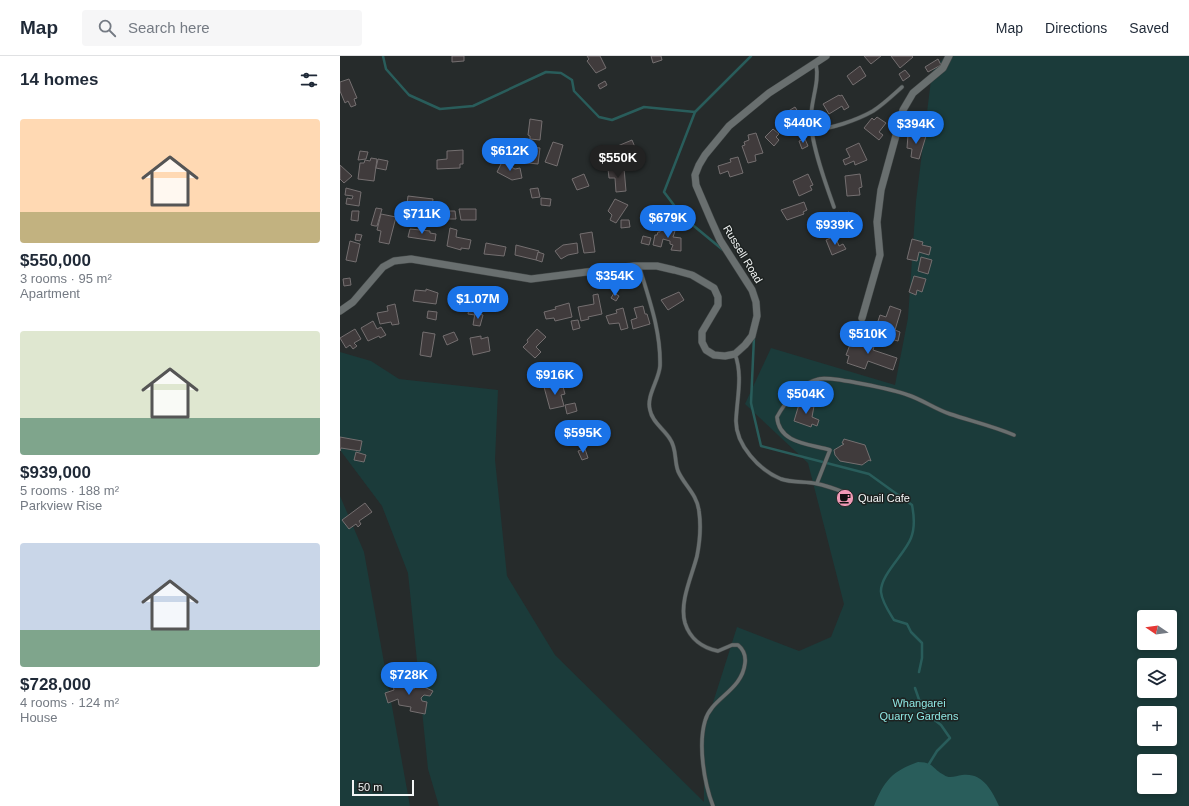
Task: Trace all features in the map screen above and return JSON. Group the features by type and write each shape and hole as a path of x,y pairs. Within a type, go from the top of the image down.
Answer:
{"street":[{"name":"Russell Road","path":"735,354 752,336 757,316 756,302 752,290 731,258 714,227 696,185 695,175 704,155 729,126 769,93 816,64 826,56"},
{"path":"862,318 880,255 877,222 882,190 903,110 913,93 942,68 949,56"},
{"path":"340,311 353,302 383,267 389,263 399,260 428,261 531,279 639,266 657,266 692,275 714,288 718,297 718,305 702,332 702,342 706,350 714,355 725,356 735,354"}],"lane":[{"path":"816,64 817,79 811,114 811,128 827,188 834,207"},
{"path":"811,128 824,129 873,111 902,87"},
{"path":"639,266 657,330 659,347 660,367 649,409 652,417 674,446 678,471 694,494 699,509 700,537 697,554 684,601 685,623 696,640 703,646 718,651 738,644 743,648 746,657 741,678 711,710 705,720 703,747 704,768 708,794 713,806"},
{"path":"735,354 740,376 736,423 740,439 746,450 763,467 781,478 817,484 847,494"},
{"path":"817,484 830,450 795,442 786,435 777,422 777,417 786,403 810,381 820,378 908,394 948,413 1014,435"}],"green space":[{"name":"Whangarei Quarry Gardens","path":"945,56 1189,56 1189,806 439,806 428,769 408,573 382,506 340,450 340,352 371,361 399,379 498,390 495,460 507,576 555,655 704,802 704,731 737,627 799,651 831,637 844,604 808,463 745,404 771,348 895,385 908,318 916,201 932,72"},
{"path":"340,496 364,552 410,806 340,806"}],"shaded area":[{"path":"918,762 927,763 948,777 969,775 981,779 993,794 999,806 874,806 885,783 895,773"}],"building":[{"path":"452,56 464,56 464,61 452,62"},
{"path":"587,56 600,56 606,68 596,73 587,61 589,59"},
{"path":"651,56 661,56 662,60 653,63"},
{"path":"864,56 881,56 871,64"},
{"path":"891,56 912,56 913,57 900,68"},
{"path":"938,59 941,65 928,72 925,67"},
{"path":"860,66 866,76 853,85 847,76"},
{"path":"905,70 910,76 903,81 899,74"},
{"path":"349,79 357,98 354,99 356,105 351,107 348,101 345,103 340,91 340,82"},
{"path":"605,81 607,85 600,89 598,85"},
{"path":"839,95 842,95 849,107 844,110 842,106 829,114 823,104"},
{"path":"795,107 802,118 785,126 780,116"},
{"path":"877,117 886,123 879,132 883,135 879,140 864,128 872,118 874,120"},
{"path":"530,119 542,121 540,140 530,139 530,136 528,135"},
{"path":"773,129 779,134 776,137 779,140 774,146 765,137"},
{"path":"756,133 763,153 755,155 756,161 748,163 742,146 745,145 744,142 749,140 748,135"},
{"path":"916,134 926,136 919,159 911,157 912,149 907,148 908,135 915,136"},
{"path":"805,139 808,146 802,149 799,141"},
{"path":"632,140 637,152 613,161 608,150"},
{"path":"553,142 563,145 557,166 545,162"},
{"path":"859,143 867,160 855,165 854,161 845,165 843,160 850,157 846,149"},
{"path":"530,147 540,148 538,164 528,163"},
{"path":"463,150 463,164 460,164 460,168 437,169 437,160 447,159 447,151"},
{"path":"360,151 368,152 366,159 358,160"},
{"path":"738,157 743,173 730,177 728,171 720,174 718,166 731,162 730,159"},
{"path":"371,158 377,159 374,181 358,179 360,163 364,163 365,160 370,161"},
{"path":"378,159 388,161 386,170 376,168"},
{"path":"502,162 515,169 520,168 522,178 512,180 497,172"},
{"path":"340,165 352,176 344,183 340,179"},
{"path":"624,168 626,191 616,192 615,178 609,178 608,169"},
{"path":"584,174 589,186 577,190 572,179"},
{"path":"808,174 813,185 810,186 812,190 799,196 793,181"},
{"path":"860,174 862,187 859,188 860,195 847,196 845,176"},
{"path":"346,188 361,192 359,206 346,204 347,198 352,199 353,196 345,195"},
{"path":"538,188 540,197 532,198 530,189"},
{"path":"408,196 433,199 432,210 417,208 416,213 406,212"},
{"path":"541,198 551,199 550,206 541,205"},
{"path":"615,199 628,205 616,223 610,220 612,215 608,211"},
{"path":"804,202 807,210 803,212 804,214 787,220 781,210"},
{"path":"376,208 382,209 377,226 375,226 371,225"},
{"path":"459,209 476,209 476,220 461,220"},
{"path":"352,211 359,211 358,221 351,220"},
{"path":"446,211 455,211 456,219 446,219"},
{"path":"849,212 852,218 847,220 844,214"},
{"path":"826,213 832,226 828,227 829,229 818,233 813,218"},
{"path":"381,214 396,217 389,244 379,242 381,231 377,230"},
{"path":"621,220 629,220 630,227 621,228"},
{"path":"661,227 675,231 673,237 681,238 681,251 671,250 673,245 670,244 670,241 663,239 661,247 653,245 655,235 660,232"},
{"path":"450,228 457,230 456,237 471,240 469,249 461,248 461,250 447,246"},
{"path":"410,229 430,231 430,233 436,234 435,241 408,237"},
{"path":"592,232 595,252 584,253 580,234"},
{"path":"356,234 362,235 360,241 355,240"},
{"path":"643,236 651,238 649,245 641,243"},
{"path":"835,236 839,246 843,244 846,249 832,255 826,240"},
{"path":"912,239 923,242 922,245 931,247 929,255 919,252 917,261 907,259"},
{"path":"350,241 360,244 356,262 346,260"},
{"path":"486,243 506,247 504,256 484,254"},
{"path":"577,243 578,253 568,255 561,259 555,251 563,245"},
{"path":"516,245 539,251 536,260 515,255"},
{"path":"538,252 544,254 542,262 536,260"},
{"path":"921,257 932,260 928,274 918,271"},
{"path":"914,276 926,279 922,292 917,290 916,295 909,292"},
{"path":"350,278 351,285 344,286 343,279"},
{"path":"426,289 438,293 436,304 413,301 415,290 426,291"},
{"path":"679,292 684,300 668,310 661,300"},
{"path":"614,293 619,296 616,301 611,298"},
{"path":"598,294 602,314 588,317 589,319 581,321 578,307 594,304 593,295"},
{"path":"473,295 482,296 480,309 476,309 475,315 468,314 469,309 455,307 457,296 472,299"},
{"path":"569,303 572,317 555,321 554,318 546,319 544,312 556,309 555,307"},
{"path":"395,304 399,324 392,325 391,322 380,324 377,313 388,311 387,306"},
{"path":"643,306 650,324 633,329 631,320 637,318 634,308"},
{"path":"890,306 901,310 895,330 900,332 898,341 887,338 890,328 877,324 880,315 886,317"},
{"path":"623,308 628,328 621,330 619,323 609,324 606,316 617,313 616,310"},
{"path":"428,311 437,312 436,320 427,318"},
{"path":"475,313 483,315 480,326 473,325"},
{"path":"578,320 580,328 573,330 571,321"},
{"path":"373,321 377,329 381,327 386,335 380,338 379,336 368,341 361,328"},
{"path":"355,329 361,339 354,343 357,346 353,349 350,345 346,348 340,338"},
{"path":"537,329 546,337 536,347 541,352 535,358 523,347"},
{"path":"423,332 435,334 431,357 420,355"},
{"path":"454,332 458,340 447,345 443,336"},
{"path":"481,336 481,339 488,337 490,351 473,355 470,338"},
{"path":"853,337 875,343 873,350 897,358 893,370 868,361 865,369 847,363 849,356 846,355"},
{"path":"562,383 565,394 561,395 564,406 550,409 544,387"},
{"path":"800,401 814,406 812,417 819,420 817,426 812,424 811,427 794,421"},
{"path":"575,403 577,411 567,414 565,405"},
{"path":"340,437 362,441 360,451 341,448 340,451"},
{"path":"844,439 865,445 871,461 869,460 862,465 840,461 835,455 834,450 844,444 842,443"},
{"path":"585,449 588,458 582,460 578,451"},
{"path":"356,452 366,455 364,462 354,460"},
{"path":"365,503 372,512 359,521 361,524 358,527 356,524 349,529 342,520"},
{"path":"402,678 405,686 414,689 419,681 425,683 424,687 433,691 430,696 424,695 421,698 422,701 427,702 425,714 410,711 411,707 399,705 398,699 388,703 385,693 394,690 392,680"}],"waterway":[{"path":"383,56 386,69 409,95 440,109 473,106 546,72 561,73 572,80 574,91 599,117 612,120 644,107 695,112"},
{"path":"723,250 683,217 664,192 695,112 751,56"},
{"path":"754,337 751,403 761,446 869,474 912,505 914,522 911,538 884,579 881,592 884,603 894,620 907,624 911,632 922,643 922,658 919,672"},
{"path":"915,688 923,711 941,725 950,738 937,751 929,764"}],"place":[{"name":"Quail Cafe","path":"845,498"}]}
